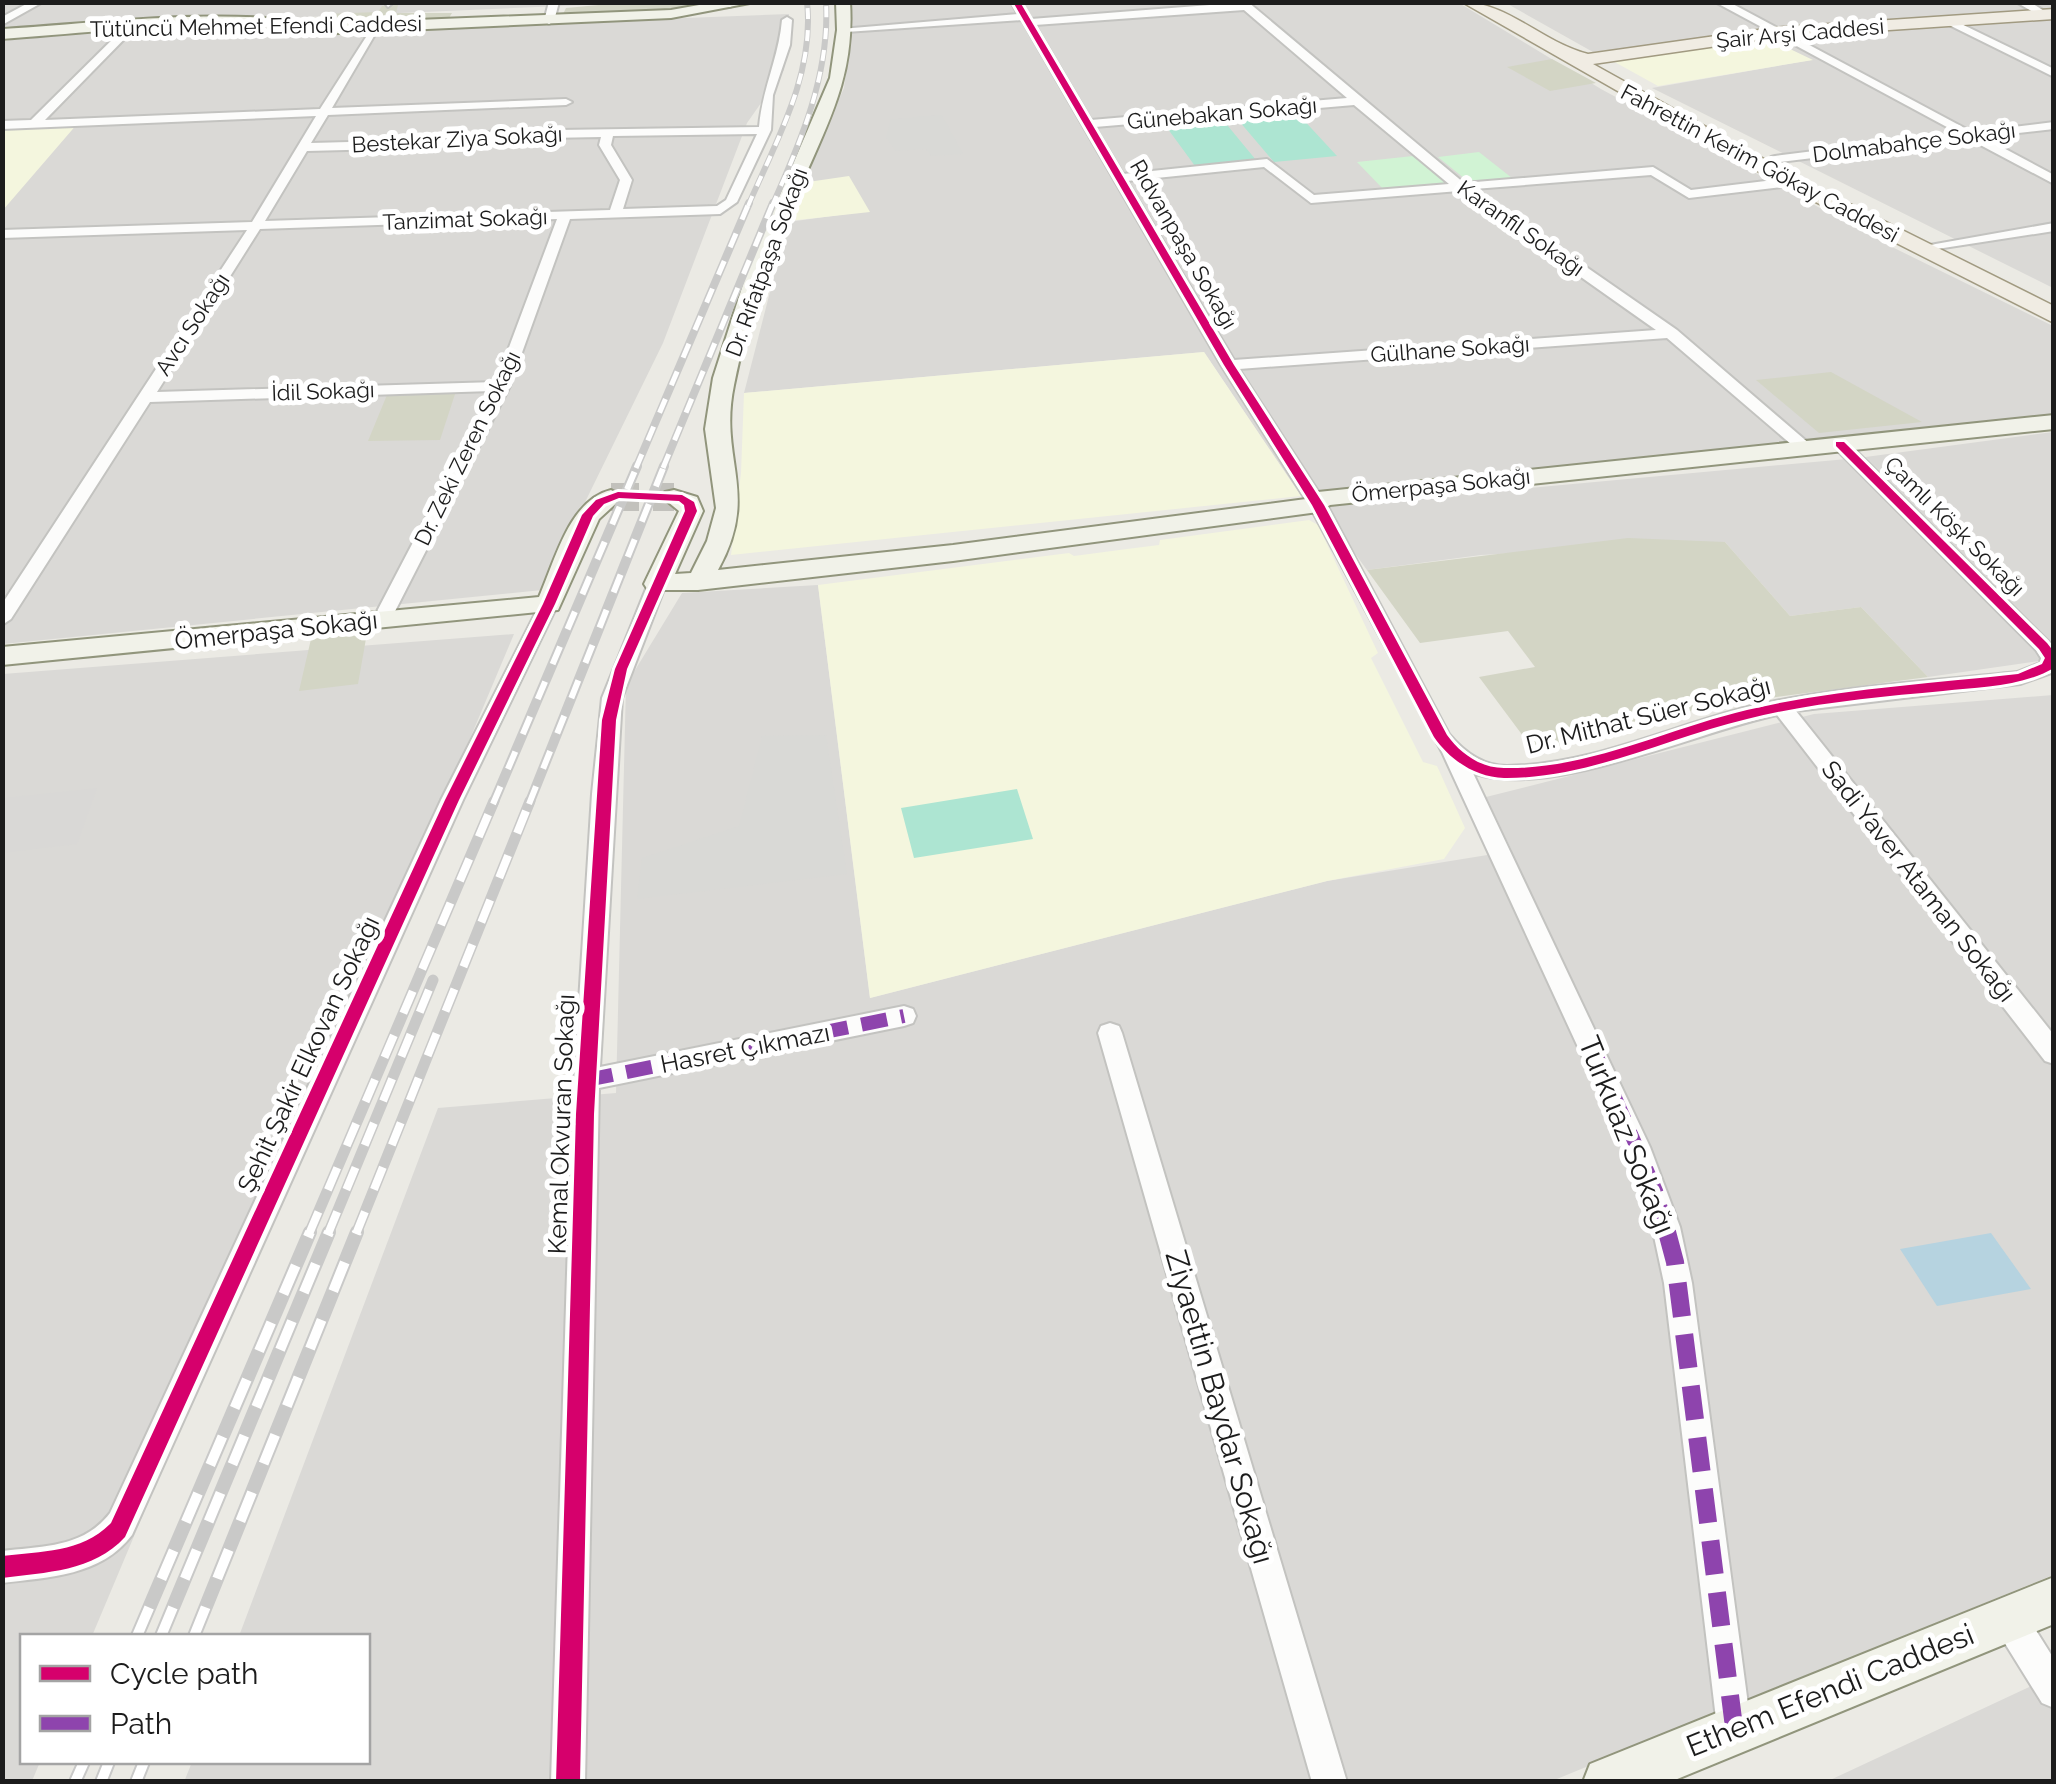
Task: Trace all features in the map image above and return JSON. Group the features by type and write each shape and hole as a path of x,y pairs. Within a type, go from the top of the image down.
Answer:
{"main road":[{"name":"Fahrettin Kerim Gökay Caddesi","path":"1470,2 1790,182 2054,316"},
{"name":"Fahrettin Kerim Gökay Caddesi","path":"1486,2 1775,160 2054,303"},
{"name":"Şair Arşi Caddesi","path":"1550,47 1590,58 1772,33 2049,14"}],"street":[{"path":"2,22 38,2"},
{"path":"549,22 554,2"},
{"path":"688,2 730,4"},
{"name":"Tütüncü Mehmet Efendi Caddesi","path":"2,34 133,25 549,22 671,14 748,2"},
{"name":"Rıdvanpaşa Sokağı","path":"1016,2 1229,365 1318,505"},
{"path":"1720,2 2054,180"},
{"path":"2021,2 2049,14"},
{"name":"Dr. Rıfatpaşa Sokağı","path":"698,582 717,546 728,507 716,422 733,342 785,201 840,78 846,29 844,3"},
{"path":"846,29 1244,5"},
{"name":"Karanfil Sokağı","path":"1244,5 1463,189 1672,333 1805,448"},
{"name":"Tanzimat Sokağı","path":"2,234 706,212 726,208 764,130 768,95 785,46 786,20"},
{"path":"1949,21 2054,74"},
{"path":"34,124 133,25"},
{"name":"Avcı Sokağı","path":"2,618 256,226 375,26"},
{"name":"Günebakan Sokağı","path":"1088,124 1355,101"},
{"path":"2,125 566,102"},
{"name":"Dolmabahçe Sokağı","path":"1775,160 2054,125"},
{"name":"Bestekar Ziya Sokağı","path":"305,147 464,143 493,135 764,130"},
{"path":"608,132 604,145 626,180 615,214"},
{"path":"1120,178 1268,163 1311,198 1653,171 1689,194 1790,182"},
{"name":"Dr. Zeki Zeren Sokağı","path":"382,620 502,386 565,216"},
{"path":"1938,245 2054,228"},
{"name":"Gülhane Sokağı","path":"1229,365 1672,333"},
{"name":"İdil Sokağı","path":"145,397 502,386"},
{"name":"Ömerpaşa Sokağı","path":"657,584 1318,505 1318,498 2054,422"},
{"name":"Çamlı Köşk Sokağı","path":"1840,444 2046,646"},
{"name":"Şehit Şakir Elkovan Sokağı","path":"2,1567 88,1553 108,1543 118,1530 437,833 588,515 611,496"},
{"name":"Kemal Okvuran Sokağı","path":"568,1782 587,1080 609,720 621,669 691,511 688,502 674,497"},
{"path":"1318,505 1450,749"},
{"name":"Ömerpaşa Sokağı","path":"2,656 549,604"},
{"path":"2020,678 2050,664 2046,646"},
{"name":"Dr. Mithat Süer Sokağı","path":"1450,749 1487,771 1518,772 1784,708 2020,678 2054,682"},
{"name":"Sadi Yaver Ataman Sokağı","path":"1784,708 2054,1054"},
{"name":"Turkuaz Sokağı","path":"1450,749 1579,1016 1648,1170 1666,1223 1676,1262 1734,1727"},
{"name":"Hasret Çıkmazı","path":"587,1080 904,1016"},
{"name":"Ziyaettin Baydar Sokağı","path":"1110,1033 1330,1782"},
{"name":"Ethem Efendi Caddesi","path":"1608,1782 1734,1727 2054,1600"},
{"path":"2008,1618 2054,1690"}],"shaded area":[{"path":"3,2 629,3 3,30"},
{"path":"631,2 693,6 671,13 560,20 566,8"},
{"path":"2053,2 2054,10 1776,29 1593,52 1506,3"},
{"path":"1459,3 1601,89 1890,246 2053,326 2053,419 1301,496 1204,352 744,393 788,222 869,211 801,183 844,88 849,44 847,5"},
{"path":"398,5 396,13 452,13 446,23 319,27 324,14 378,12 382,6"},
{"path":"789,14 784,70 747,123 663,343 542,590 3,644 3,38 101,30 285,27 318,32"},
{"path":"2053,17 2053,288 1652,88 1811,60 1765,37"},
{"path":"1765,37 1813,60 1658,86 1611,60"},
{"path":"1552,59 1596,83 1550,91 1507,67"},
{"path":"942,115 963,154 931,156 926,149 896,151 886,138 891,119"},
{"path":"78,123 3,210 3,126"},
{"path":"1479,152 1512,178 1470,183 1438,157"},
{"path":"1413,156 1449,185 1384,190 1357,162"},
{"path":"849,176 870,212 788,221 801,183"},
{"path":"1204,352 1301,496 731,555 741,473 744,393"},
{"path":"1831,372 1922,422 1819,433 1756,380"},
{"path":"457,388 440,440 368,441 389,390"},
{"path":"2053,432 2053,659 1928,677 1861,607 1790,616 1725,542 1481,555 1367,570 1321,507 1858,458"},
{"path":"1309,520 1318,525 1378,653 1371,658 1423,762 1437,766 1465,828 1444,859 1327,881 870,998 818,585 1159,545 1160,540"},
{"path":"1628,538 1725,542 1790,616 1861,607 1928,677 1700,707 1667,721 1535,752 1479,677 1535,667 1508,631 1420,643 1367,570"},
{"path":"818,585 870,998 1327,881 1512,851 1486,797 1814,714 2053,695 2053,1575 1552,1781 184,1782 191,1764 370,1764 370,1634 240,1634 438,1108 616,1093 626,685 682,593"},
{"path":"367,633 358,684 299,691 311,639"},
{"path":"514,634 93,1634 20,1634 20,1764 39,1764 32,1781 3,1782 3,674"},
{"path":"826,735 847,874 637,899 642,858 739,826 762,736"},
{"path":"97,788 77,844 3,853 3,798"},
{"path":"2053,1676 2053,1781 1828,1781"}],"green space":[{"path":"1299,115 1337,156 1274,162 1239,121"},
{"path":"1223,120 1256,160 1195,166 1165,125"},
{"path":"1017,789 1033,839 914,858 901,808"}],"water":[{"path":"1991,1233 2031,1289 1937,1306 1900,1249"}],"tunnel":[{"path":"611,497 674,497"}],"railway":[{"path":"748,206 799,81 808,29 807,2"},
{"path":"772,206 803,132 818,81 826,2"},
{"path":"636,468 749,203"},
{"path":"663,468 773,203"},
{"path":"493,804 637,466"},
{"path":"529,804 664,466"},
{"path":"309,1234 494,801"},
{"path":"356,1234 530,801"},
{"path":"328,1234 433,980"},
{"path":"138,1634 310,1232"},
{"path":"162,1634 329,1232"},
{"path":"195,1634 357,1232"},
{"path":"75,1782 83,1764"},
{"path":"101,1782 108,1764"},
{"path":"136,1782 143,1764"}],"marked path":[{"path":"587,1080 904,1016"},
{"path":"1598,1059 1656,1191 1675,1262 1734,1727"}],"cycle path":[{"path":"1016,2 1229,365 1318,505 1441,737 1469,763 1505,773 1563,767 1748,714 1849,697 2020,678 2048,667 2051,658 2043,646 1840,444"},
{"path":"2,1567 81,1555 108,1541 118,1530 452,800 549,604 588,515 600,502 618,495 682,498 690,504 691,511 621,669 609,720 585,1114 568,1782"}]}
